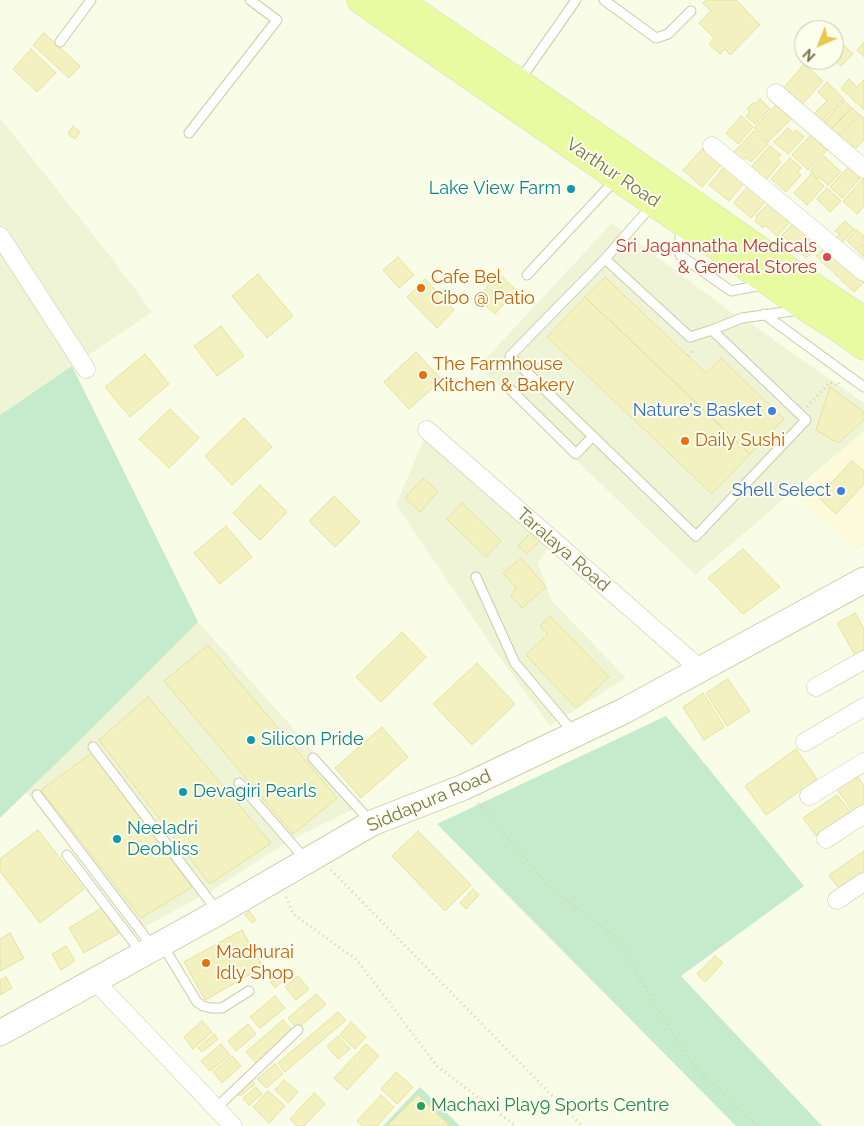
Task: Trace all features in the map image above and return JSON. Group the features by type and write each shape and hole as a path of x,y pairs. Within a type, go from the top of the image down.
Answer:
{"main road":[{"name":"Varthur Road","path":"361,0 800,303 856,318"},
{"name":"Varthur Road","path":"397,0 856,318 864,346"}],"street":[{"path":"776,94 864,169"},
{"path":"712,146 864,272"},
{"path":"0,236 86,369"},
{"name":"Taralaya Road","path":"427,430 700,669"},
{"name":"Siddapura Road","path":"0,1033 219,912 372,823 464,787 624,711 864,580"},
{"path":"816,687 864,660"},
{"path":"805,742 864,707"},
{"path":"809,796 864,762"},
{"path":"826,839 864,814"},
{"path":"837,900 864,882"},
{"path":"95,981 233,1126"}],"lane":[{"path":"60,42 91,0"},
{"path":"189,133 277,20 250,0"},
{"path":"519,83 576,0"},
{"path":"604,0 656,38 668,34 691,11"},
{"path":"527,275 618,177"},
{"path":"655,202 605,259 510,356 696,536 806,420 712,330"},
{"path":"605,259 690,337 742,318 792,311 800,303"},
{"path":"764,314 864,387"},
{"path":"509,388 576,454 593,436"},
{"path":"476,577 515,663 574,734"},
{"path":"93,747 219,912"},
{"path":"313,758 372,823"},
{"path":"239,783 312,858"},
{"path":"37,795 153,949 197,1002 211,1008 222,1008 249,991"},
{"path":"67,855 153,949"},
{"path":"216,1108 298,1030"}],"path":[{"path":"800,414 830,382 837,386"},
{"path":"464,787 552,890 614,936 691,1063 756,1126"},
{"path":"312,858 582,1126"},
{"path":"277,878 294,914 357,960 437,1066 516,1126"}],"shaded area":[{"path":"0,118 152,312 0,415"},
{"path":"612,223 731,312 864,403 864,431 695,575 479,366"},
{"path":"72,366 198,622 0,818 0,415"},
{"path":"864,431 864,545 858,550 793,495"},
{"path":"425,436 551,544 538,563 552,601 626,678 550,726 498,655 396,505"},
{"path":"198,622 362,805 289,841 211,891 137,931 26,792"},
{"path":"666,716 804,886 681,976 822,1126 736,1126 437,824"},
{"name":"Machaxi Play9 Sports Centre","path":"420,1087 460,1126 383,1126"}],"building":[{"path":"706,0 736,0 760,25 730,55 725,49 720,54 709,44 714,38 699,23 711,11 703,3"},
{"path":"44,33 80,66 69,78 33,45"},
{"path":"864,42 864,57 857,50"},
{"path":"844,46 853,54 844,63"},
{"path":"31,49 56,73 37,92 13,69"},
{"path":"799,70 811,70 823,81 801,106 782,90"},
{"path":"849,79 857,87 864,80 864,110 841,88"},
{"path":"827,82 844,99 822,121 814,114 827,101 818,92"},
{"path":"760,99 770,109 755,124 746,116 750,112 747,109"},
{"path":"844,101 851,107 830,130 822,124"},
{"path":"777,104 792,118 768,142 754,128"},
{"path":"852,108 859,114 837,137 830,130"},
{"path":"860,115 864,118 864,140 856,148 847,142 845,144 838,138"},
{"path":"741,116 753,127 738,144 726,133"},
{"path":"73,126 80,132 75,139 68,134"},
{"path":"788,128 793,133 796,130 804,137 788,154 774,142"},
{"path":"754,131 768,144 751,162 746,157 743,161 734,152"},
{"path":"812,134 828,149 808,170 792,155"},
{"path":"770,146 781,155 777,159 781,162 766,180 751,167"},
{"path":"704,147 723,163 702,187 683,170"},
{"path":"824,156 841,172 828,185 810,171"},
{"path":"790,158 801,168 797,172 801,175 786,192 771,179"},
{"path":"851,164 864,174 842,198 830,187"},
{"path":"724,167 744,183 729,201 709,185"},
{"path":"811,174 824,186 807,205 794,193"},
{"path":"864,178 864,206 857,214 843,201"},
{"path":"748,186 766,201 751,218 734,203"},
{"path":"827,188 841,201 830,212 817,199"},
{"path":"769,203 790,222 777,236 765,225 763,228 755,221 756,216"},
{"path":"797,220 820,243 806,258 782,235"},
{"path":"845,221 854,229 841,244 835,239 840,234 835,231"},
{"path":"856,229 864,236 864,240 856,249 847,241"},
{"path":"864,243 864,257 857,250"},
{"path":"826,246 864,282 854,292 816,256"},
{"path":"398,257 414,275 399,288 383,270"},
{"path":"258,274 293,316 267,338 232,296"},
{"path":"499,274 516,290 495,314 477,298"},
{"path":"605,277 706,373 721,358 784,419 750,454 585,297"},
{"path":"425,279 454,310 437,328 407,297"},
{"path":"585,297 750,454 712,494 547,337"},
{"path":"221,326 244,356 217,376 194,346"},
{"path":"416,352 442,380 409,409 384,382"},
{"path":"145,354 169,384 130,417 105,387"},
{"path":"830,387 864,412 864,420 838,443 816,430"},
{"path":"170,409 199,438 169,468 139,439"},
{"path":"244,418 272,447 232,485 205,456"},
{"name":"Shell Select","path":"852,461 864,471 864,484 836,514 818,497"},
{"path":"423,478 438,491 420,512 405,498"},
{"path":"260,485 287,512 260,540 233,513"},
{"path":"334,496 360,522 335,547 309,521"},
{"path":"462,503 501,541 486,557 447,519"},
{"path":"226,526 252,557 220,584 194,553"},
{"path":"533,530 542,539 527,554 518,546"},
{"path":"743,549 780,587 743,614 708,578"},
{"path":"521,558 546,587 522,608 511,596 516,588 503,573"},
{"path":"855,613 864,629 864,656 857,659 837,623"},
{"path":"550,616 609,677 576,708 526,655 548,634 540,626"},
{"path":"402,632 426,657 381,702 356,677"},
{"name":"Silicon Pride","path":"208,645 337,798 293,834 164,681"},
{"path":"477,663 515,704 472,745 433,704"},
{"path":"728,679 750,711 727,726 706,693"},
{"path":"703,693 724,727 704,740 683,707"},
{"name":"Devagiri Pearls","path":"148,697 271,843 210,884 99,740"},
{"path":"382,727 408,757 361,798 335,768"},
{"path":"796,749 817,779 766,815 745,786"},
{"name":"Neeladri Deobliss","path":"92,753 192,887 141,918 41,790"},
{"path":"855,773 864,786 864,805 853,812 835,786"},
{"path":"837,795 850,812 816,836 803,818"},
{"path":"38,830 84,889 40,923 0,871 0,859"},
{"path":"418,831 471,885 445,911 392,856"},
{"path":"864,851 864,878 842,893 829,875"},
{"path":"473,889 479,895 466,909 460,903"},
{"path":"103,907 119,933 84,953 69,928"},
{"path":"249,911 256,920 252,923 245,915"},
{"path":"242,930 263,967 205,1000 184,962"},
{"path":"10,933 24,958 0,971 0,939"},
{"path":"66,946 75,961 61,970 52,954"},
{"path":"715,956 723,963 705,982 697,974"},
{"path":"281,972 286,978 275,988 270,981"},
{"path":"298,976 309,989 296,1000 285,987"},
{"path":"6,977 12,988 0,995 0,980"},
{"path":"316,994 326,1004 297,1029 288,1018"},
{"path":"275,996 285,1008 260,1028 250,1017"},
{"path":"338,1012 346,1020 285,1072 278,1063"},
{"path":"283,1020 293,1031 256,1063 246,1052"},
{"path":"202,1021 212,1032 193,1049 184,1037"},
{"path":"351,1022 366,1037 355,1049 340,1035"},
{"path":"248,1024 256,1034 236,1051 228,1041"},
{"path":"214,1034 218,1039 202,1052 198,1048"},
{"path":"338,1036 350,1049 338,1059 327,1046"},
{"path":"221,1044 230,1055 210,1071 201,1061"},
{"path":"366,1044 379,1056 347,1090 334,1078"},
{"path":"232,1056 241,1066 222,1083 213,1072"},
{"path":"275,1064 283,1074 266,1088 257,1079"},
{"path":"396,1072 413,1087 397,1104 381,1089"},
{"path":"250,1077 255,1084 240,1096 235,1090"},
{"path":"284,1080 298,1092 288,1103 275,1090"},
{"path":"256,1087 262,1094 249,1105 243,1098"},
{"path":"268,1091 285,1106 269,1123 253,1107"},
{"path":"314,1093 325,1104 304,1126 297,1126 290,1119"},
{"path":"381,1095 394,1107 377,1126 363,1126 357,1121"},
{"name":"Machaxi Play9 Sports Centre","path":"418,1095 450,1126 387,1126"}],"place":[{"name":"Lake View Farm","path":"571,189"},
{"name":"Sri Jagannatha Medicals & General Stores","path":"827,257"},
{"name":"Cafe Bel Cibo @ Patio","path":"421,288"},
{"name":"The Farmhouse Kitchen & Bakery","path":"423,375"},
{"name":"Nature's Basket","path":"772,411"},
{"name":"Daily Sushi","path":"685,441"},
{"name":"Shell Select","path":"841,491"},
{"name":"Silicon Pride","path":"251,740"},
{"name":"Devagiri Pearls","path":"183,792"},
{"name":"Neeladri Deobliss","path":"117,839"},
{"name":"Madhurai Idly Shop","path":"206,963"},
{"name":"Machaxi Play9 Sports Centre","path":"421,1106"}]}
